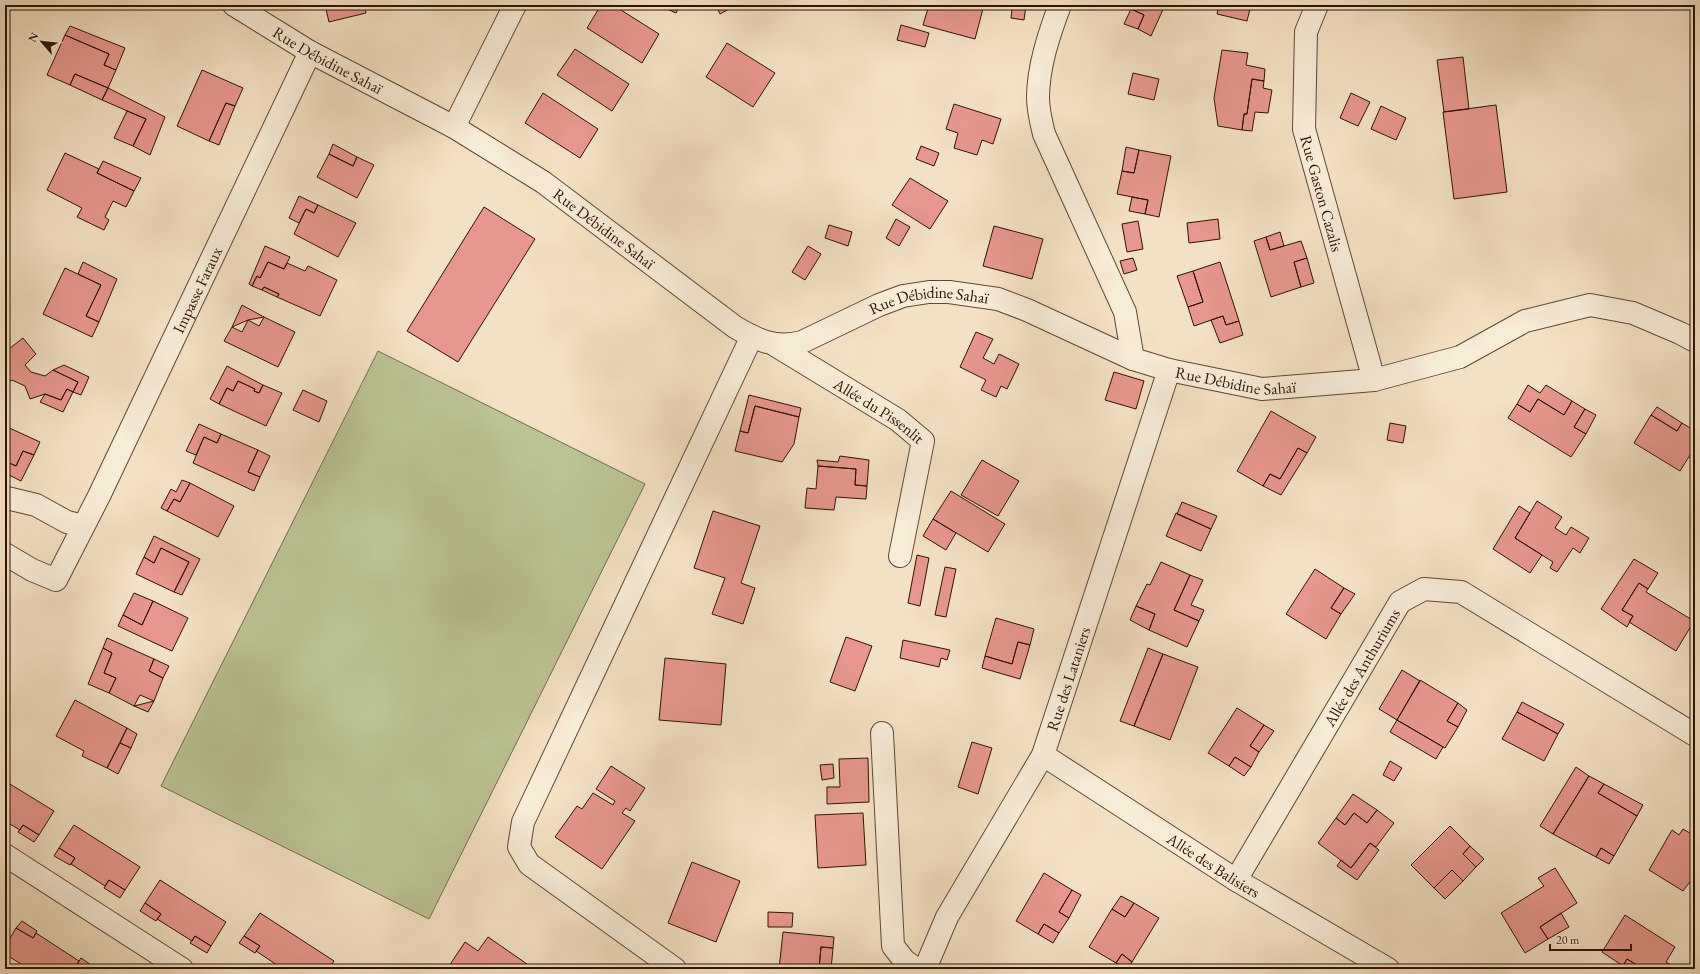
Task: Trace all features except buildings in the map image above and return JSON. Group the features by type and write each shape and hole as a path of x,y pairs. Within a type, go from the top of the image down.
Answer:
{"street":[{"name":"Rue Débidine Sahaï","path":"234,5 310,52 454,126 543,182 735,328 775,345 788,346 802,342 879,305 903,296 929,292 949,292 998,299 1027,310 1133,359 1169,370 1262,388 1374,380 1460,357 1525,321 1590,304 1633,313 1680,332 1695,341"},
{"path":"454,126 515,5"},
{"path":"1060,5 1052,25 1040,76 1038,97 1039,113 1044,134 1125,312 1133,359"},
{"name":"Rue Gaston Cazalis","path":"1317,5 1306,32 1304,129 1374,380"},
{"name":"Impasse Faraux","path":"5,554 32,570 56,580 99,496 310,52"},
{"path":"675,969 529,864 519,847 523,822 752,336"},
{"name":"Allée du Pissenlit","path":"775,345 898,420 923,441 900,556"},
{"name":"Rue des Lataniers","path":"917,969 1043,755 1169,370"},
{"path":"5,499 7,498 36,505 67,522 83,526"},
{"name":"Allée des Anthuriums","path":"1236,880 1400,602 1424,589 1461,592 1695,735"},
{"path":"882,733 893,946 904,960 917,969"},
{"name":"Allée des Balisiers","path":"1043,755 1236,880 1388,969"},
{"path":"5,855 182,969"}],"green space":[{"path":"378,351 645,484 429,919 161,786"}]}
